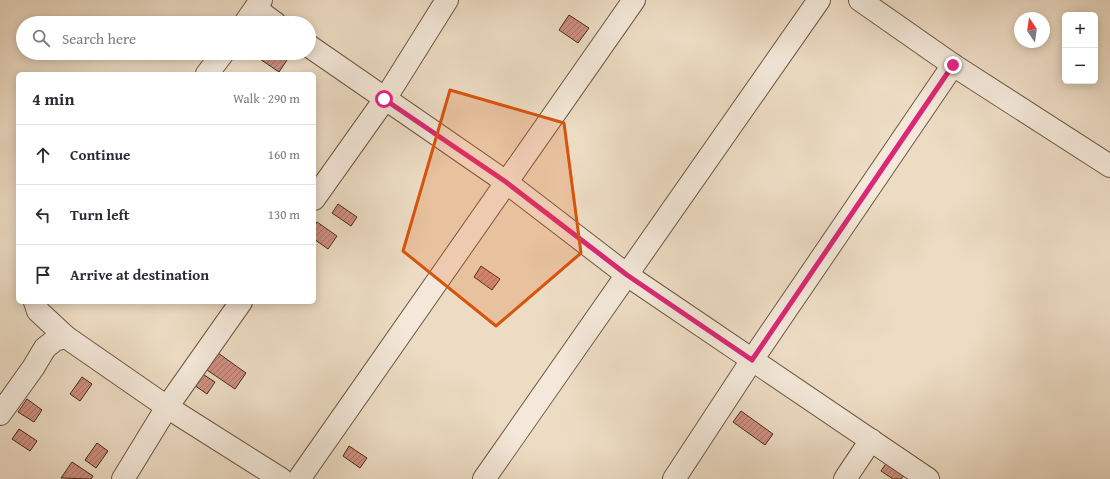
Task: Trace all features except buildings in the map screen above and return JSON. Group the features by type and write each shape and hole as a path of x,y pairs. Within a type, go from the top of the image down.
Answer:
{"street":[{"path":"316,196 384,99 447,0"},
{"path":"299,479 634,0"},
{"path":"484,479 819,0"},
{"path":"860,0 953,65 1110,166"},
{"path":"254,11 263,16"},
{"path":"316,51 506,182 627,275 928,479"},
{"path":"209,72 218,60"},
{"path":"674,479 752,360 953,65"},
{"path":"36,304 38,311 66,337 167,407 281,479"},
{"path":"123,479 167,407 240,304"},
{"path":"0,414 33,368 45,348 55,340 66,337"},
{"path":"845,479 871,440"}],"highlighted area":[{"path":"450,90 564,123 581,253 496,326 403,251"}],"route":[{"path":"384,99 506,182 627,275 752,360 953,65"}]}
